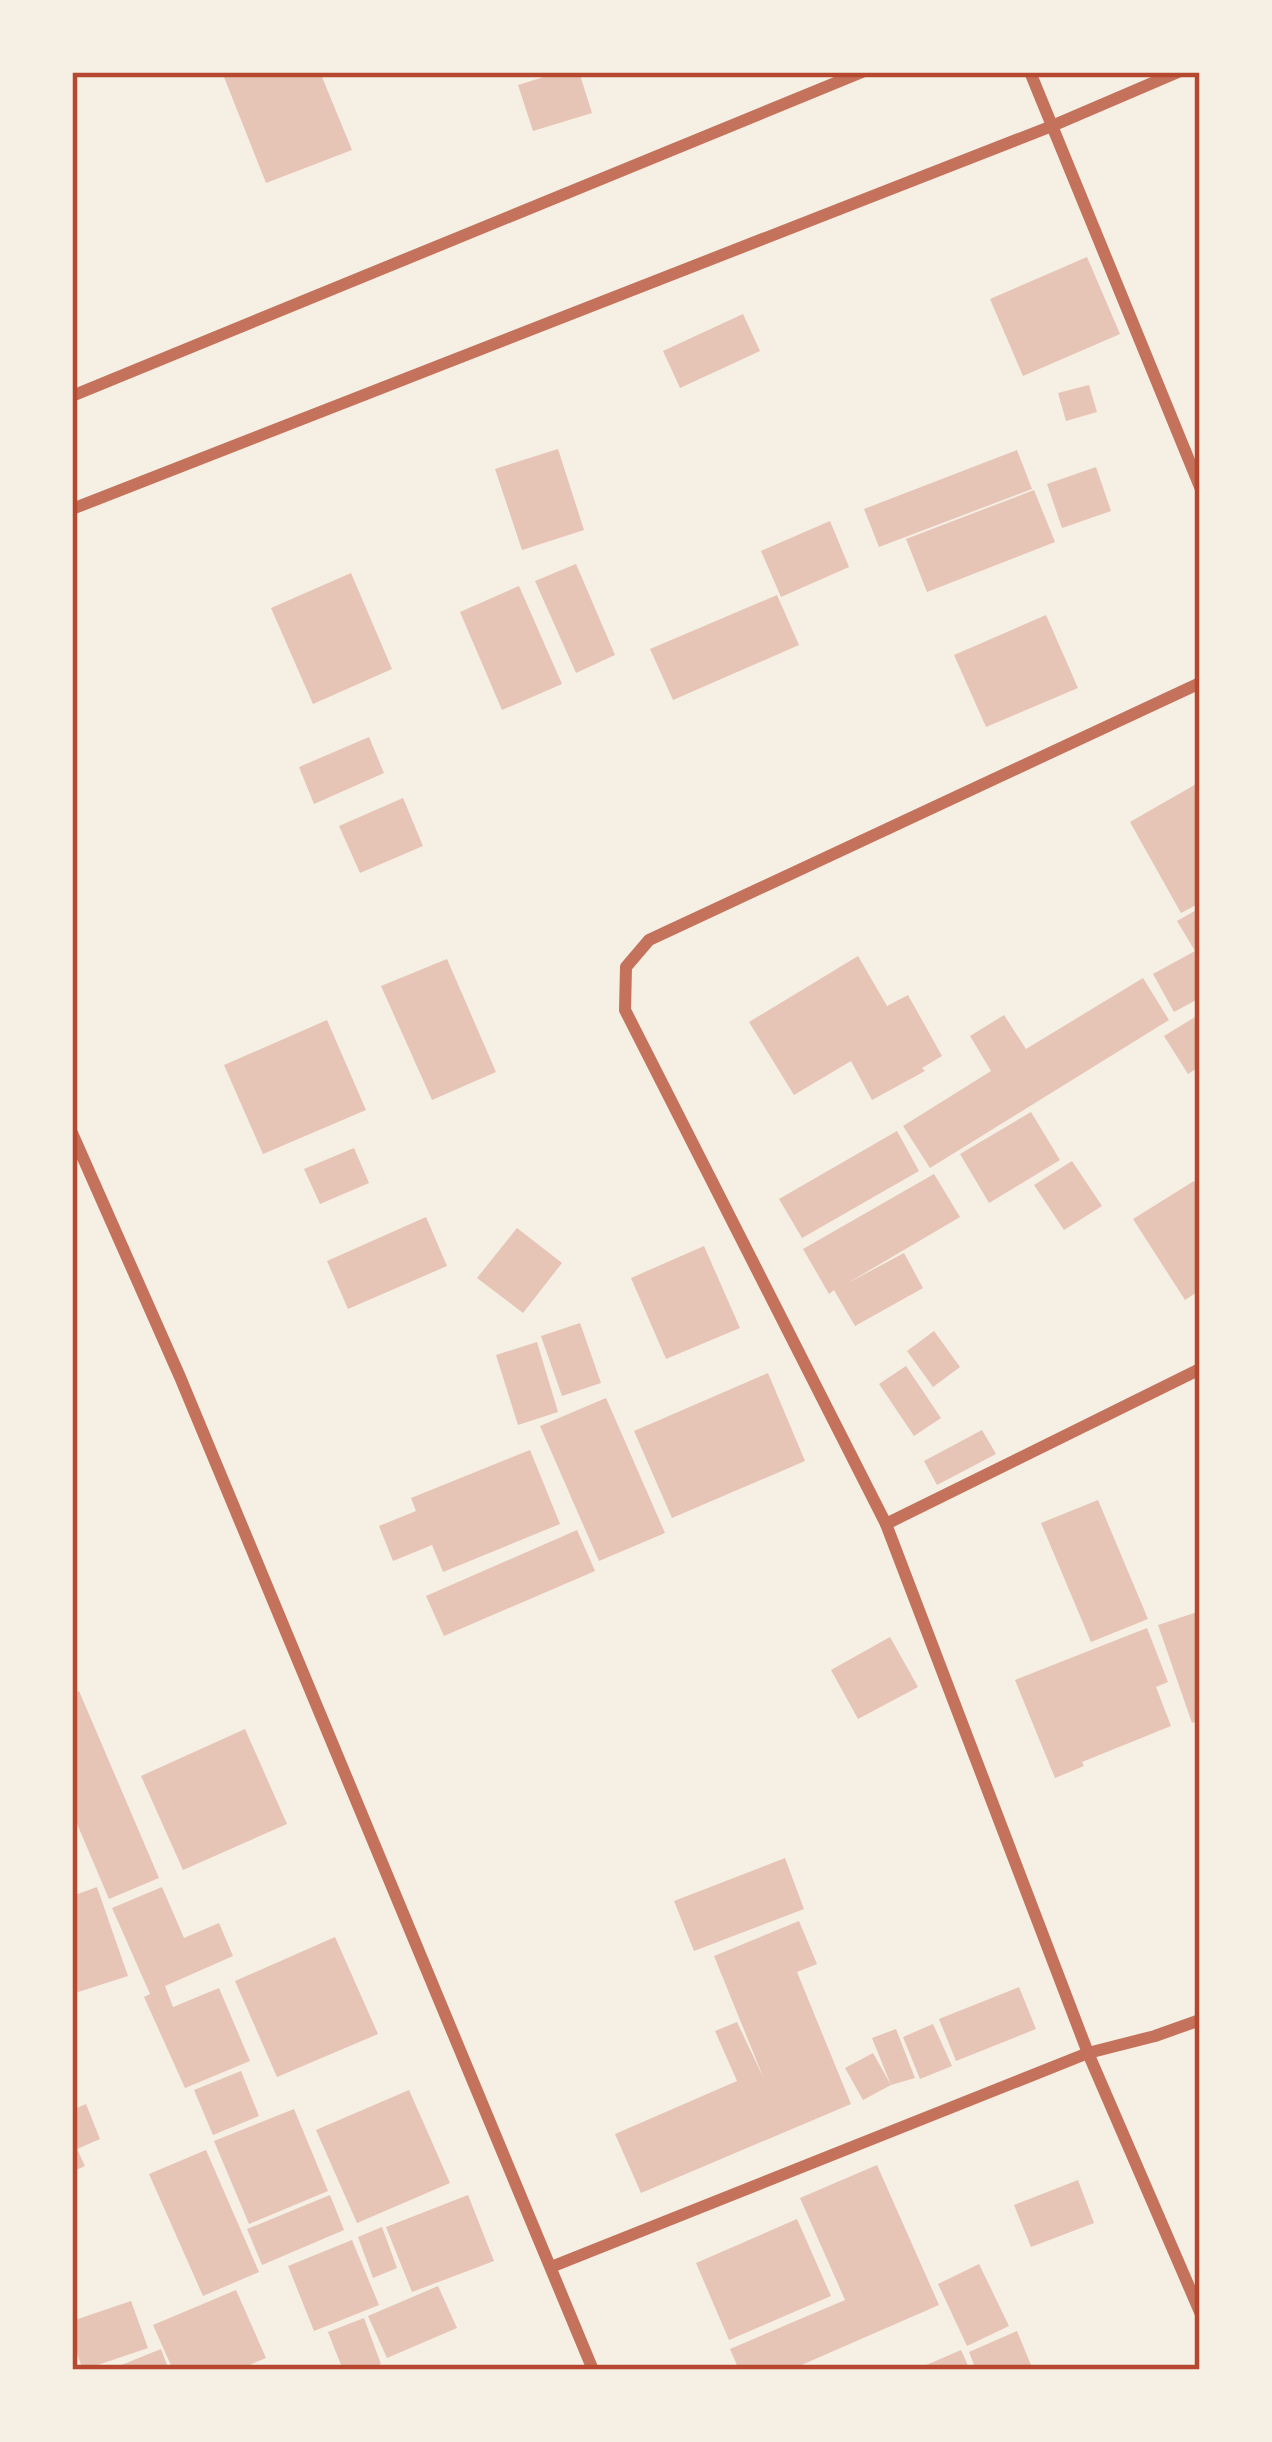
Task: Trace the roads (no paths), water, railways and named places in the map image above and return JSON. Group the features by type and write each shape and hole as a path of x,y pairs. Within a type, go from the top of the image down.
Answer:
{"street":[{"path":"72,396 862,72"},
{"path":"1030,72 1200,487"},
{"path":"72,508 1052,126 1178,72"},
{"path":"1200,683 649,940 626,967 625,1010 886,1524 1088,2053 1200,2312"},
{"path":"72,1132 180,1377 593,2370"},
{"path":"886,1524 1200,1369"},
{"path":"551,2267 1088,2053 1200,2020"}]}
